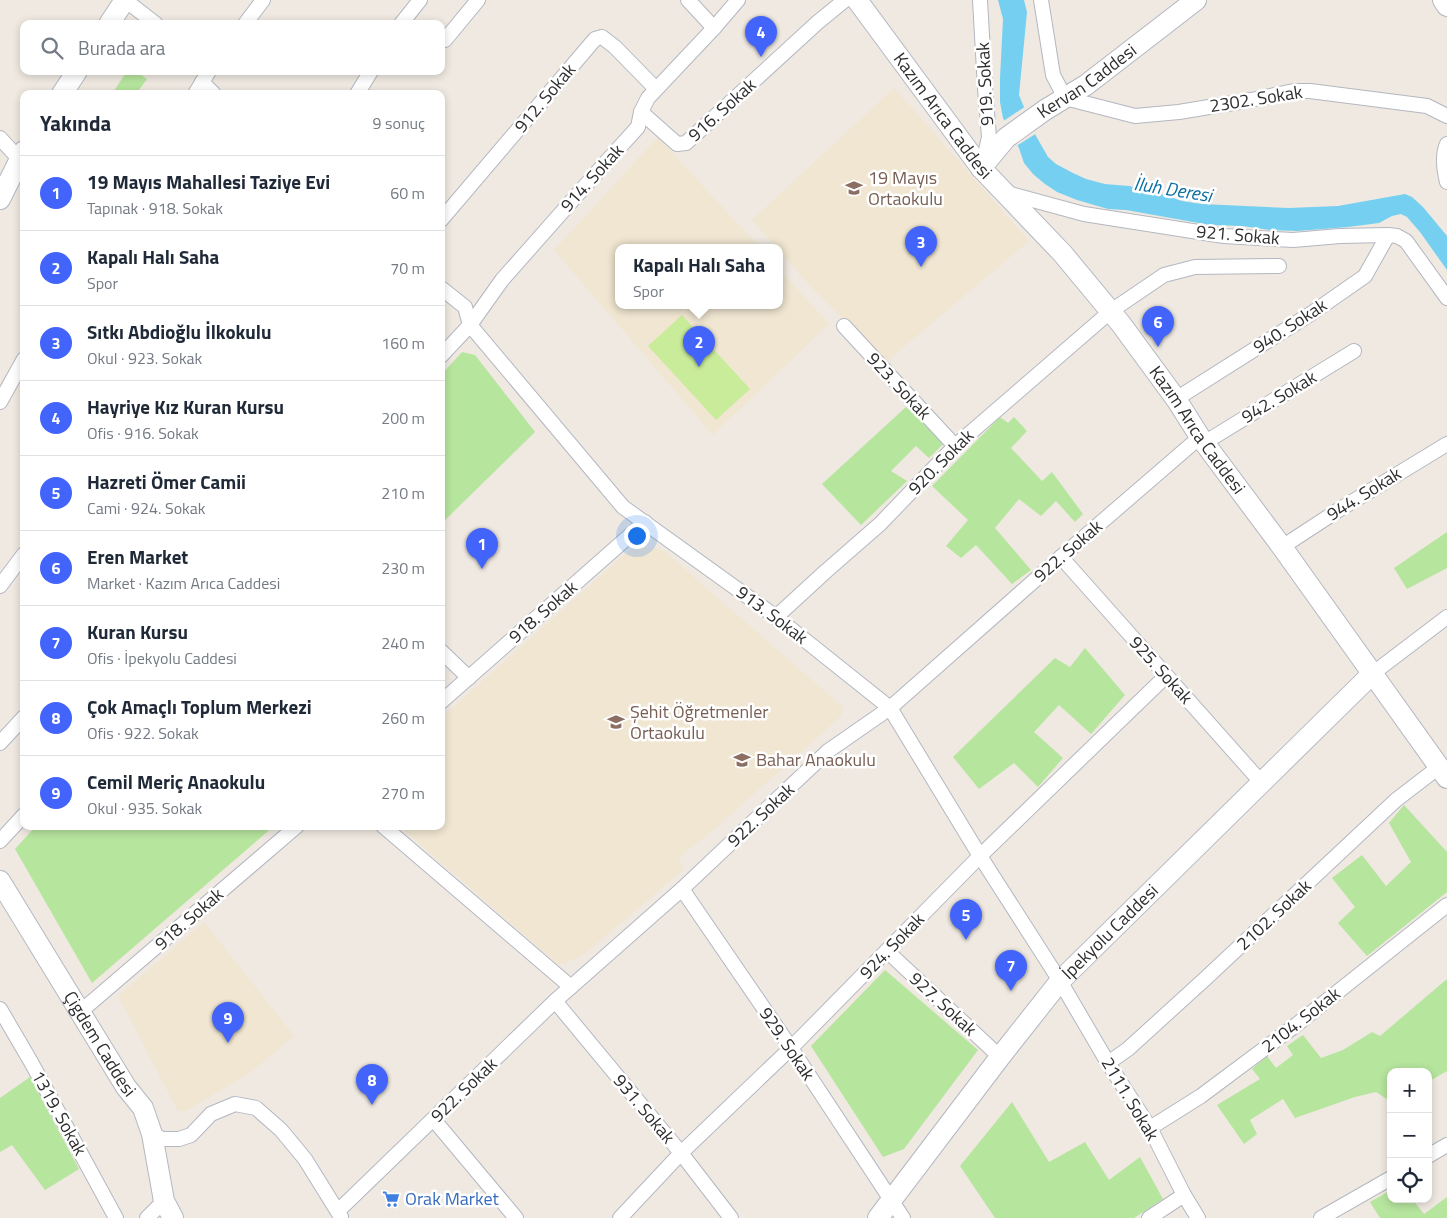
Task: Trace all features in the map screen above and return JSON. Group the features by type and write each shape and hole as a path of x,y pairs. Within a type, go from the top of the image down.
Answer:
{"street":[{"path":"112,20 125,0 151,20"},
{"path":"248,20 263,0"},
{"path":"404,20 420,0"},
{"path":"446,40 478,0"},
{"path":"688,0 714,28"},
{"name":"914. Sokak","path":"445,352 470,325 502,280 638,127 641,112 648,98 738,0"},
{"name":"916. Sokak","path":"641,112 677,144 686,143 818,22 845,0"},
{"name":"Kazım Arıca Caddesi","path":"857,0 981,168 1063,254 1110,311 1176,399 1202,440 1282,547 1443,772"},
{"name":"919. Sokak","path":"980,0 989,137 981,168"},
{"path":"1041,0 1054,74 1065,98"},
{"name":"Kervan Caddesi","path":"981,168 1006,138 1045,110 1086,85 1196,0"},
{"path":"1443,0 1447,6"},
{"name":"912. Sokak","path":"445,215 595,39 602,37 615,47 656,89"},
{"path":"65,90 74,75"},
{"path":"359,90 369,75"},
{"name":"2302. Sokak","path":"1065,98 1135,116 1179,112 1294,91 1310,91 1427,106 1447,116"},
{"path":"0,138 20,154"},
{"path":"1447,144 1444,151 1447,182"},
{"path":"0,199 20,157"},
{"name":"921. Sokak","path":"1003,192 1084,214 1224,236 1293,240 1340,236 1397,236 1406,241 1447,298"},
{"name":"940. Sokak","path":"1176,399 1312,313 1365,276 1388,235"},
{"name":"920. Sokak","path":"776,617 880,524 955,446 1110,311 1164,275 1196,266 1279,266"},
{"name":"913. Sokak","path":"445,291 465,307 470,325 623,507 776,617 890,708 980,856 1060,981"},
{"name":"923. Sokak","path":"844,326 955,446"},
{"name":"942. Sokak","path":"1202,440 1354,351"},
{"path":"0,402 20,366"},
{"name":"922. Sokak","path":"340,1215 555,1001 682,889 828,751 890,708 1061,557 1202,440"},
{"name":"944. Sokak","path":"1282,547 1447,444"},
{"name":"918. Sokak","path":"445,699 645,522"},
{"name":"925. Sokak","path":"1061,557 1261,782"},
{"path":"0,586 20,559"},
{"path":"1372,674 1447,618"},
{"path":"445,655 469,678"},
{"name":"İpekyolu Caddesi","path":"878,1218 1060,981 1372,674"},
{"name":"924. Sokak","path":"620,1218 681,1153 791,1048 980,856 1166,676"},
{"path":"0,743 20,721"},
{"name":"2102. Sokak","path":"1108,1063 1128,1049 1199,985 1396,800 1443,772"},
{"path":"0,841 20,819"},
{"name":"918. Sokak","path":"80,1012 292,830"},
{"path":"388,830 571,988"},
{"name":"Çigdem Caddesi","path":"0,882 126,1087 143,1108 152,1134 168,1210"},
{"name":"929. Sokak","path":"682,889 791,1048 903,1218"},
{"name":"2104. Sokak","path":"1150,1128 1201,1096 1296,1025 1447,905"},
{"name":"927. Sokak","path":"887,951 1000,1057"},
{"name":"2111. Sokak","path":"1060,981 1108,1063 1150,1128 1184,1195 1198,1218"},
{"name":"931. Sokak","path":"555,1001 681,1153 731,1218"},
{"name":"1319. Sokak","path":"0,1009 116,1218"},
{"path":"152,1134 163,1139 179,1139 191,1135 211,1114 235,1104 256,1108 281,1130 304,1159 340,1215"},
{"path":"434,1120 516,1218"},
{"path":"1432,1154 1447,1145"},
{"path":"1321,1218 1387,1180"},
{"path":"1149,1218 1184,1195"},
{"path":"147,1218 168,1210"}],"shaded area":[{"path":"894,88 1029,241 886,362 817,293 783,255 783,244 773,244 752,220"},
{"path":"658,137 756,244 615,244 615,309 783,309 783,273 829,324 713,435 554,250"},
{"path":"635,545 663,550 844,708 840,717 709,834 679,857 683,870 582,956 559,965 404,830 445,830 445,714"},
{"path":"204,922 294,1036 251,1072 186,1111 178,1111 118,996"}],"green space":[{"path":"124,75 141,75 147,79 139,90 115,90"},
{"path":"682,315 750,389 716,420 648,346"},
{"path":"462,352 475,355 535,432 445,520 445,371"},
{"path":"906,407 945,442 929,458 916,446 891,471 907,481 861,525 822,484"},
{"path":"1000,417 1008,423 1014,417 1027,431 1011,448 1042,481 1052,472 1083,514 1075,522 1056,501 1041,516 1019,499 995,528 1031,570 1012,584 976,545 961,558 946,546 968,520 932,486"},
{"path":"1447,532 1447,568 1407,589 1394,568"},
{"path":"1085,648 1125,695 1091,734 1059,705 1034,732 1063,758 1038,787 1014,763 979,789 953,757 1055,658 1070,667"},
{"path":"1404,805 1447,852 1447,892 1367,956 1338,923 1355,907 1332,878 1362,855 1386,886 1411,862 1389,823"},
{"path":"32,830 269,830 92,983 15,849"},
{"path":"885,970 978,1050 904,1149 883,1157 811,1046"},
{"path":"1447,979 1447,1071 1432,1080 1432,1068 1387,1068 1387,1099 1376,1092 1355,1097 1295,1118 1283,1099 1250,1120 1257,1134 1244,1144 1217,1105 1260,1079 1252,1069 1267,1056 1276,1068 1293,1055 1287,1046 1303,1035 1321,1058 1343,1050 1372,1032 1380,1036"},
{"path":"30,1077 79,1169 45,1190 12,1145 0,1152 0,1098"},
{"path":"1012,1102 1049,1162 1085,1142 1109,1180 1140,1157 1163,1199 1134,1218 995,1218 960,1166"},
{"path":"1387,1192 1387,1203 1415,1203 1424,1214 1447,1197 1447,1218 1380,1218 1370,1202"}],"water":[{"path":"998,0 1024,0 1027,12 1019,95 1036,136 1048,157 1056,164 1086,179 1105,184 1129,186 1182,201 1202,204 1289,208 1338,206 1405,194 1412,197 1423,207 1447,236 1447,270 1420,232 1407,217 1401,214 1392,216 1379,223 1348,227 1297,231 1270,230 1242,226 1210,225 1126,210 1108,209 1057,192 1033,174 1024,163 1019,148 1003,118 1000,102 1000,78 1003,19"}],"pier":[{"path":"1026,106 1037,133 1015,147 1002,122"}],"place":[{"name":"Hayriye Kız Kuran Kursu","path":"761,57"},
{"name":"19 Mayıs Ortaokulu","path":"854,188"},
{"name":"Sıtkı Abdioğlu İlkokulu","path":"921,267"},
{"name":"Eren Market","path":"1158,347"},
{"name":"Kapalı Halı Saha","path":"699,367"},
{"name":"19 Mayıs Mahallesi Taziye Evi","path":"482,569"},
{"name":"Şehit Öğretmenler Ortaokulu","path":"616,722"},
{"name":"Bahar Anaokulu","path":"742,760"},
{"name":"Hazreti Ömer Camii","path":"966,940"},
{"name":"Kuran Kursu","path":"1011,991"},
{"name":"Cemil Meriç Anaokulu","path":"228,1043"},
{"name":"Çok Amaçlı Toplum Merkezi","path":"372,1105"},
{"name":"Orak Market","path":"391,1199"}],"water label":[{"name":"İluh Deresi","path":"1173,189"}]}
